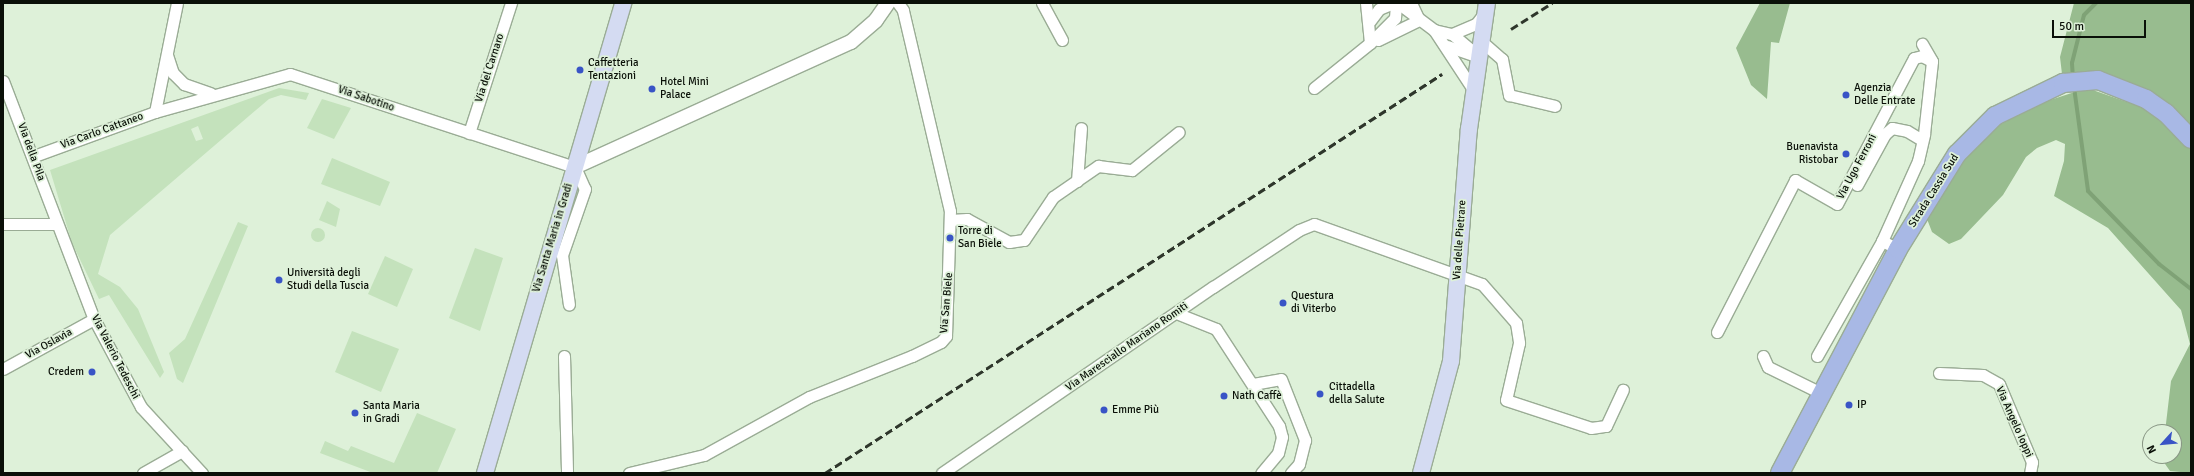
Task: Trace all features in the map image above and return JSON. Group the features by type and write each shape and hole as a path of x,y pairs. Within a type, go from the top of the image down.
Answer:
{"main road":[{"name":"Via Santa Maria in Gradi","path":"484,473 623,3"},
{"name":"Via delle Pietrare","path":"1421,473 1451,361 1457,272 1474,91 1487,6"},
{"name":"Strada Cassia Sud","path":"1780,473 1821,393 1890,245 1957,154 1977,132 2012,106 2063,83 2087,79 2109,83 2159,108 2191,139"}],"street":[{"name":"Via Carlo Cattaneo","path":"34,156 155,112 166,50 177,3"},
{"name":"Via del Carnaro","path":"469,133 511,3"},
{"path":"569,305 562,255 585,188 575,167 851,42 876,20 888,3"},
{"name":"Via San Biele","path":"629,473 704,455 809,397 941,342 946,336 950,220 903,10 898,3"},
{"path":"1042,3 1062,40"},
{"path":"1366,3 1370,21 1370,43"},
{"path":"1370,21 1379,9 1396,3"},
{"path":"1396,3 1434,30 1447,46 1474,91"},
{"path":"1314,88 1370,43 1395,18 1396,3"},
{"path":"1411,3 1419,20"},
{"path":"1452,34 1476,24 1487,6"},
{"path":"1370,43 1419,20"},
{"path":"1434,30 1452,34 1479,57"},
{"path":"1481,41 1502,59 1509,95 1555,106"},
{"path":"1817,356 1890,245 1918,161 1922,140 1932,61 1922,44"},
{"path":"1447,46 1479,57"},
{"path":"166,50 173,73 184,84 200,92 217,93"},
{"name":"Via Ugo Ferroni","path":"1717,332 1795,180 1837,204 1914,58 1922,56 1932,61"},
{"name":"Via Sabotino","path":"155,112 217,93 290,74 575,167"},
{"name":"Via della Pila","path":"3,81 34,156 56,224"},
{"path":"1077,181 1081,128"},
{"name":"Via Ugo Ferroni","path":"1857,185 1885,134 1892,128 1907,131 1922,140"},
{"path":"950,220 967,219 1009,242 1024,240 1053,197 1098,166 1132,170 1179,132"},
{"path":"3,224 56,224"},
{"name":"Via Valerio Tedeschi","path":"56,224 94,319 141,407 202,473"},
{"name":"Via Maresciallo Mariano Romiti","path":"942,473 1299,230 1314,224 1457,272"},
{"path":"1457,272 1482,284 1516,323 1518,343 1506,400 1591,428 1606,426 1623,390"},
{"path":"1176,313 1216,329 1280,426 1282,437 1278,453 1261,473"},
{"name":"Via Oslavia","path":"3,369 94,319"},
{"path":"564,356 567,473"},
{"path":"1763,356 1768,367 1821,393"},
{"name":"Via Angelo Ioppi","path":"1939,374 1983,374 2000,384 2032,462 2030,473"},
{"path":"1253,384 1281,379 1305,440 1299,464 1291,473"},
{"path":"144,473 182,452"}],"green space":[{"path":"1760,3 1790,3 1779,43 1771,42 1767,99 1751,85 1736,48"},
{"path":"2074,3 2191,3 2191,127 2100,74 2062,74 2060,57"},
{"path":"279,88 309,93 306,100 281,95 269,99 110,235 98,274 120,287 138,309 164,372 160,378 109,295 99,299 72,243 50,170","holes":["198,126 203,139 196,141 191,129"]},
{"path":"2087,88 2144,108 2179,133 2191,148 2191,473 2170,471 2165,464 2182,464 2182,424 2166,424 2171,381 2190,344 2181,310 2108,228 2054,196 2064,161 2065,144 2056,140 2037,148 2026,157 2003,195 1961,239 1949,244 1932,232 1927,219 1964,160 2001,124 2038,104"},
{"path":"322,99 351,108 334,139 307,128"},
{"path":"332,158 390,182 380,206 321,184"},
{"path":"327,201 340,209 336,227 319,220"},
{"path":"238,222 248,226 183,383 177,379 169,353 185,339"},
{"path":"315,228 321,228 325,232 325,238 321,242 315,242 311,238 311,232"},
{"path":"475,248 503,258 480,331 449,318"},
{"path":"385,256 413,269 397,307 368,294"},
{"path":"352,331 399,349 381,392 335,372"},
{"path":"417,413 456,429 437,473 373,473 320,453 325,441 348,451 351,446 394,463"}],"waterway":[{"path":"2073,78 2072,63 2084,15 2096,3"},
{"path":"2074,87 2088,191 2159,264 2191,289"}],"railway":[{"path":"1511,29 1552,3"},
{"path":"825,473 1442,74"}],"place":[{"name":"Caffetteria Tentazioni","path":"580,70"},
{"name":"Hotel Mini Palace","path":"652,89"},
{"name":"Agenzia Delle Entrate","path":"1846,95"},
{"name":"Buenavista Ristobar","path":"1846,154"},
{"name":"Torre di San Biele","path":"950,238"},
{"name":"Università degli Studi della Tuscia","path":"279,280"},
{"name":"Questura di Viterbo","path":"1283,303"},
{"name":"Credem","path":"92,372"},
{"name":"Cittadella della Salute","path":"1320,394"},
{"name":"Nath Caffè","path":"1224,396"},
{"name":"IP","path":"1849,405"},
{"name":"Emme Più","path":"1104,410"},
{"name":"Santa Maria in Gradi","path":"355,413"}]}
